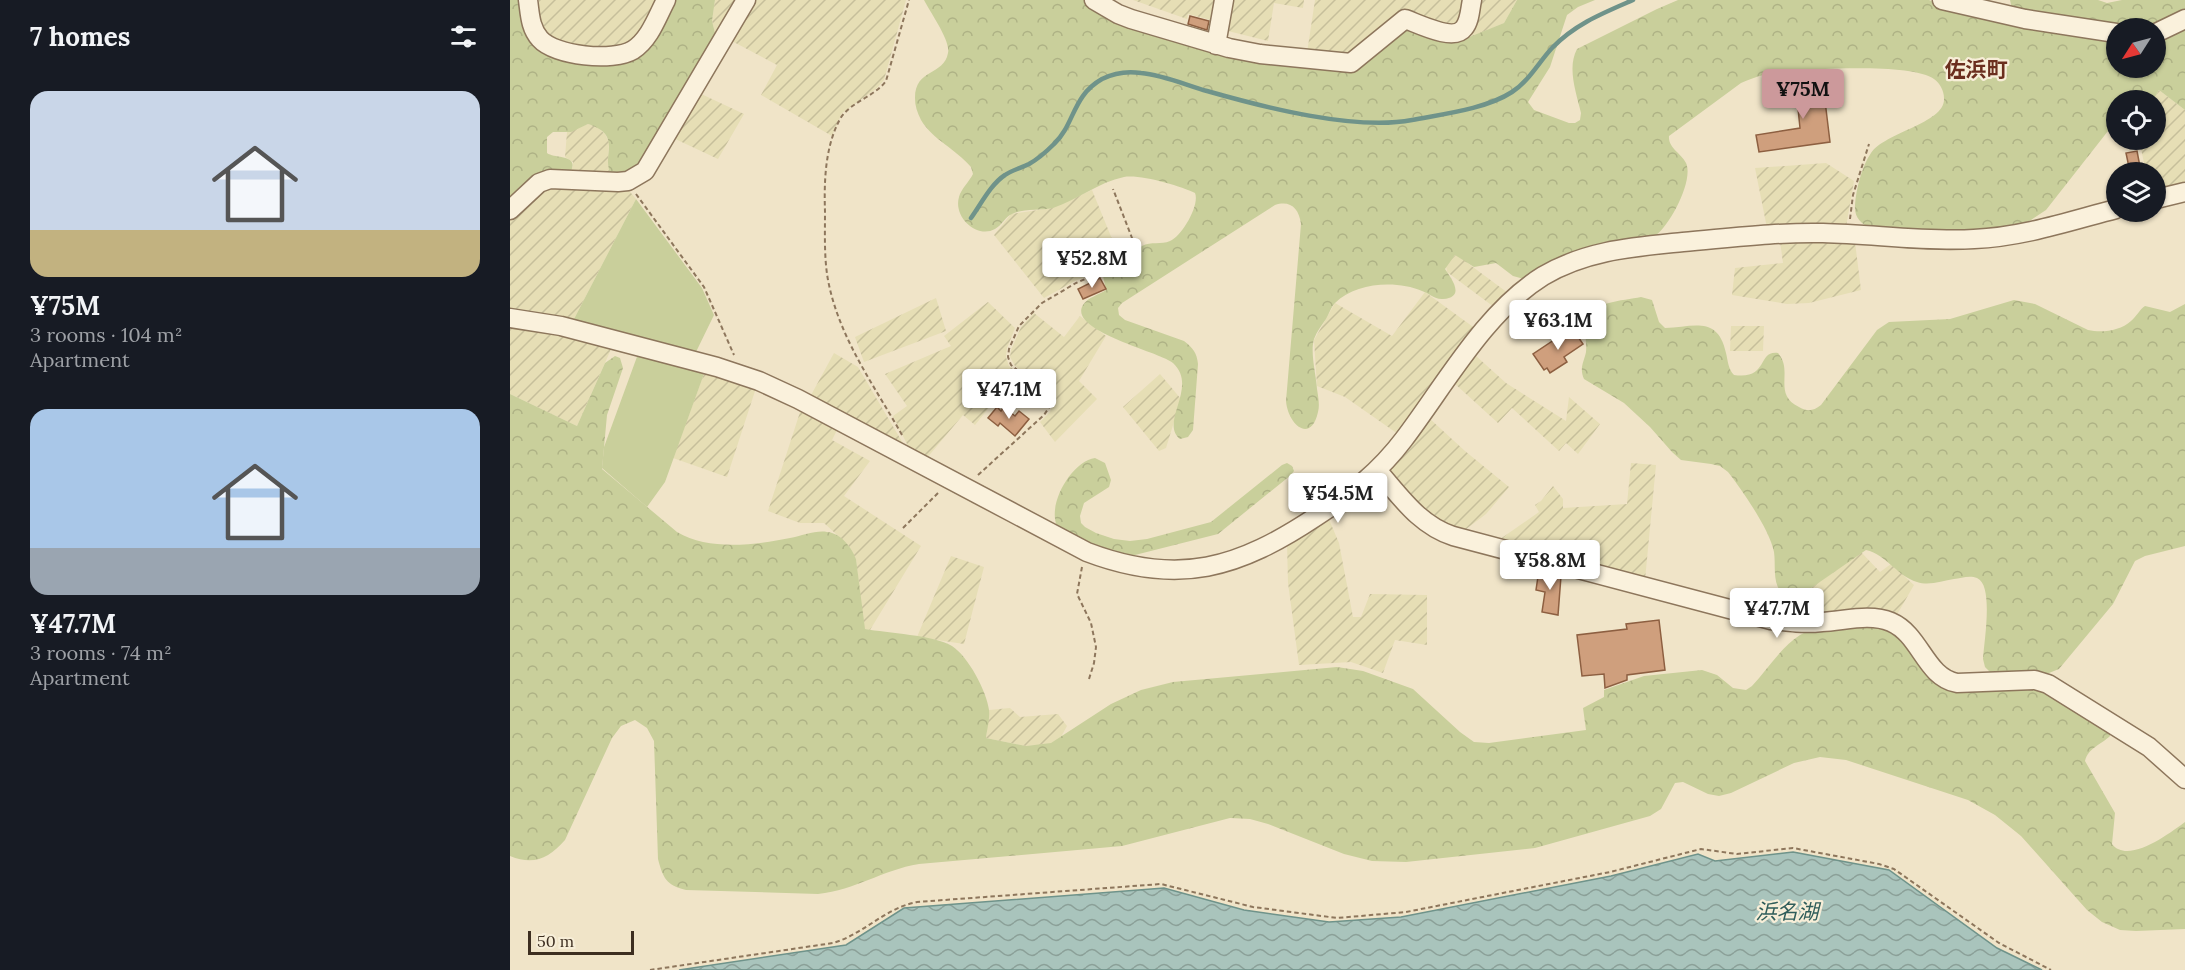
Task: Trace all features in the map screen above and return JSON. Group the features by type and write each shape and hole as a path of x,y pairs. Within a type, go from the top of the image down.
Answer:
{"street":[{"path":"528,0 530,21 534,32 549,47 559,51 606,57 626,53 643,42 666,0"},
{"path":"510,210 539,183 550,179 628,181 645,171 746,0"},
{"path":"1094,0 1124,17 1216,45 1260,54 1351,63 1405,19 1445,33 1460,33 1468,20 1472,0"},
{"path":"1216,45 1224,0"},
{"path":"1942,0 2025,19 2106,31"},
{"path":"2166,28 2185,19"},
{"path":"2166,197 2185,192"},
{"path":"510,318 561,326 732,372 798,399 1087,552 1108,560 1149,568 1192,568 1233,560 1253,553 1291,533 1345,498 1377,470 1404,439 1493,319 1525,289 1584,257 1628,247 1784,233 1976,239 2019,234 2106,212"},
{"path":"1377,470 1421,520 1453,536 1771,620 1804,623 1863,619 1887,621 1909,633 1935,670 1948,681 2029,680 2048,684 2149,747 2185,779"}],"path":[{"path":"903,454 907,447 903,436 856,360 832,297 826,265 824,190 828,156 841,118 886,81 909,0"},
{"path":"1849,234 1853,195 1869,144"},
{"path":"628,181 708,293 735,359 732,372"},
{"path":"969,490 974,479 1044,415 1050,406 1048,394 1014,368 1009,361 1008,353 1019,326 1042,303 1081,280 1125,262 1133,251 1132,238 1113,189"},
{"path":"903,528 935,496 947,478"},
{"path":"1087,552 1077,594 1091,623 1095,639 1095,663 1089,679"},
{"path":"651,970 833,943 854,935 899,907 917,902 1161,884 1253,907 1337,918 1417,909 1610,872 1695,850 1708,849 1737,854 1793,848 1879,864 1894,869 1999,944 2051,970"}],"shaded area":[{"path":"539,0 660,0 639,38 619,50 560,46 545,36 539,18"},
{"path":"715,0 740,0 716,37 712,21"},
{"path":"753,0 906,0 884,80 877,88 842,113 832,136 761,95 777,65 728,39"},
{"path":"1133,0 1219,0 1215,21 1188,14 1187,19"},
{"path":"1229,0 1304,0 1303,8 1274,3 1268,41 1224,30"},
{"path":"1315,0 1466,0 1461,24 1350,58 1307,53"},
{"path":"1477,0 1517,0 1504,23 1471,37"},
{"path":"697,92 744,114 718,159 671,137"},
{"path":"2166,95 2185,110 2185,184 2166,189 2166,162 2144,162 2141,150 2166,150"},
{"path":"588,124 597,127 605,134 609,142 608,165 612,175 567,173 573,167 573,162 565,157 567,132"},
{"path":"1826,163 1854,181 1846,227 1767,228 1755,168"},
{"path":"626,187 636,199 573,321 510,311 510,216 542,188"},
{"path":"1092,190 1121,261 1075,281 1044,298 994,235 1011,214 1052,208"},
{"path":"1780,241 1855,242 1861,290 1809,303 1787,304 1732,295 1735,268 1783,263"},
{"path":"1455,255 1508,293 1494,307 1447,272 1446,266"},
{"path":"1425,292 1476,329 1398,434 1345,397 1317,386 1314,340 1335,303 1392,336"},
{"path":"936,298 946,331 864,362 855,337"},
{"path":"988,302 1015,328 1006,357 1009,366 1030,382 1012,404 1000,394 975,425 963,415 926,459 910,450 893,416 907,406 885,374 951,346 944,336"},
{"path":"1034,313 1064,337 1080,316 1106,336 1079,381 1097,399 1055,442 1040,422 1050,412 1052,406 1050,393 1015,366 1010,357 1021,327"},
{"path":"510,326 540,329 612,347 577,426 510,394"},
{"path":"1731,326 1764,326 1763,351 1730,351"},
{"path":"834,353 858,367 904,445 902,446 810,397"},
{"path":"1475,355 1506,383 1566,421 1569,397 1600,424 1578,454 1566,443 1559,451 1512,408 1498,423 1454,383"},
{"path":"705,371 756,388 727,477 673,458"},
{"path":"1160,374 1181,399 1166,448 1159,451 1123,407"},
{"path":"801,409 838,428 832,440 870,461 844,496 921,546 870,630 864,629 856,559 848,545 824,523 800,523 768,511"},
{"path":"1429,418 1509,487 1486,514 1461,533 1433,522 1388,470"},
{"path":"1631,463 1656,465 1645,580 1496,542 1539,512 1535,505 1553,486 1563,499 1563,508 1627,504"},
{"path":"1328,517 1339,543 1353,617 1361,617 1370,594 1427,595 1427,645 1395,640 1383,673 1351,662 1299,665 1288,583 1287,544"},
{"path":"1861,552 1880,572 1891,564 1914,585 1895,618 1794,617 1804,593"},
{"path":"951,556 984,567 964,644 917,637"},
{"path":"1010,708 1020,717 1058,714 1067,726 1061,737 1051,744 1026,746 986,738 989,710"}],"green space":[{"path":"510,0 523,0 529,34 621,61 671,0 715,0 712,21 716,37 634,172 612,175 608,161 608,141 606,134 599,129 588,124 571,132 553,132 547,137 547,153 569,159 573,166 571,171 510,203"},
{"path":"924,0 1085,0 1103,13 1348,68 1406,26 1462,40 1504,23 1517,0 1595,0 1578,7 1567,15 1550,67 1528,102 1534,110 1569,123 1575,123 1580,120 1581,113 1573,72 1577,49 1678,0 1929,0 1938,4 2106,36 2106,78 2166,78 2166,34 2185,25 2185,110 2166,95 2166,90 2106,90 2106,134 2046,210 2018,226 1975,232 1872,228 1859,220 1855,209 1858,185 1865,164 1878,146 1925,121 1942,107 1944,98 1938,83 1921,74 1902,70 1851,68 1778,73 1754,78 1741,83 1669,136 1671,144 1686,163 1687,180 1674,212 1656,235 1524,279 1513,276 1496,263 1474,267 1455,255 1445,269 1455,286 1454,295 1443,299 1412,287 1389,284 1365,287 1344,296 1334,305 1314,339 1313,357 1319,409 1315,422 1305,429 1295,423 1286,401 1301,224 1293,207 1285,204 1275,205 1122,303 1118,308 1119,315 1125,320 1184,341 1196,354 1198,364 1193,430 1188,437 1180,439 1175,432 1174,423 1182,383 1180,372 1173,363 1101,332 1082,315 1085,302 1106,290 1104,273 1124,265 1142,246 1170,241 1180,233 1195,205 1195,193 1160,181 1124,177 1053,208 1012,214 995,229 981,231 974,229 963,219 958,205 960,194 973,174 971,167 926,127 916,106 916,88 924,77 941,66 948,53 943,34"},
{"path":"2010,0 2098,0 2107,3 2122,0 2185,0 2185,13 2166,21 2166,18 2106,18 2106,25 2033,15 2012,9"},
{"path":"636,199 702,288 714,315 695,354 573,321"},
{"path":"1641,297 1652,300 1659,322 1665,328 1694,325 1711,328 1717,333 1722,341 1729,368 1734,375 1753,373 1767,356 1778,353 1784,367 1787,396 1791,402 1808,410 1821,405 1877,330 1889,322 1950,319 2014,300 2035,304 2088,330 2105,331 2127,324 2145,306 2170,312 2185,304 2185,546 2145,556 2135,561 2113,604 2059,669 2044,675 1991,673 1985,667 1983,659 1987,602 1982,583 1974,577 1931,583 1917,582 1880,556 1866,550 1799,596 1787,596 1782,593 1777,584 1774,552 1767,533 1748,499 1728,472 1720,466 1681,460 1624,403 1584,379 1582,368 1586,352 1585,327 1588,316 1593,310 1608,303"},
{"path":"638,354 705,371 665,482 647,507 602,468 604,447"},
{"path":"615,356 620,358 623,368 607,415 602,469 677,532 703,542 732,545 776,541 814,532 837,535 849,546 856,559 865,629 934,639 958,651 976,675 985,694 989,710 986,738 1026,746 1051,743 1111,704 1141,690 1173,682 1337,667 1363,671 1413,689 1474,742 1489,743 1586,730 1583,708 1604,697 1604,690 1644,676 1702,670 1717,675 1733,688 1746,690 1800,635 1833,627 1862,625 1887,627 1899,633 1931,674 2035,686 2110,731 2110,736 2092,749 2085,761 2115,813 2112,844 2119,850 2138,849 2160,839 2185,822 2185,929 2120,930 2102,922 2087,910 2021,836 1995,815 1968,800 1846,760 1820,757 1794,763 1731,793 1719,796 1708,794 1683,782 1675,783 1661,809 1650,816 1535,848 1406,862 1372,861 1344,854 1268,824 1250,819 1230,818 1122,846 919,864 832,892 818,894 686,890 666,880 660,866 654,741 647,728 635,720 621,726 612,738 565,840 547,856 534,860 510,856 510,394 577,426 605,363"},
{"path":"1095,458 1105,463 1111,480 1109,487 1084,503 1080,516 1081,523 1096,533 1130,541 1147,539 1211,522 1282,465 1287,463 1294,471 1218,534 1131,556 1101,549 1057,526 1055,507 1064,485 1078,467"}],"water":[{"name":"浜名湖","path":"1793,852 1889,870 1997,948 2042,970 679,970 846,945 904,908 1164,888 1244,910 1329,922 1401,917 1611,876 1698,854 1715,861"}],"building":[{"path":"1190,16 1209,21 1207,30 1188,24"},
{"path":"1822,76 1830,142 1759,152 1756,135 1800,128 1795,79"},
{"path":"2137,151 2139,162 2128,162 2126,153"},
{"path":"1100,278 1106,289 1083,299 1078,289"},
{"path":"1572,328 1583,344 1564,357 1567,362 1550,373 1547,368 1544,370 1533,354"},
{"path":"997,407 1001,411 1004,407 1015,416 1019,411 1029,419 1015,436 1000,423 998,426 988,418"},
{"path":"1539,570 1561,576 1558,615 1542,612 1545,592 1536,590"},
{"path":"1659,620 1665,670 1627,675 1627,680 1605,688 1604,674 1582,676 1577,635 1627,629 1626,624"}],"waterway":[{"path":"971,218 1000,179 1032,162 1054,144 1085,94 1092,86 1111,75 1131,72 1149,74 1255,104 1309,116 1389,123 1412,120 1464,110 1502,98 1524,82 1552,48 1570,32 1633,0"}],"district":[{"name":"佐浜町","path":"1976,70"}]}
